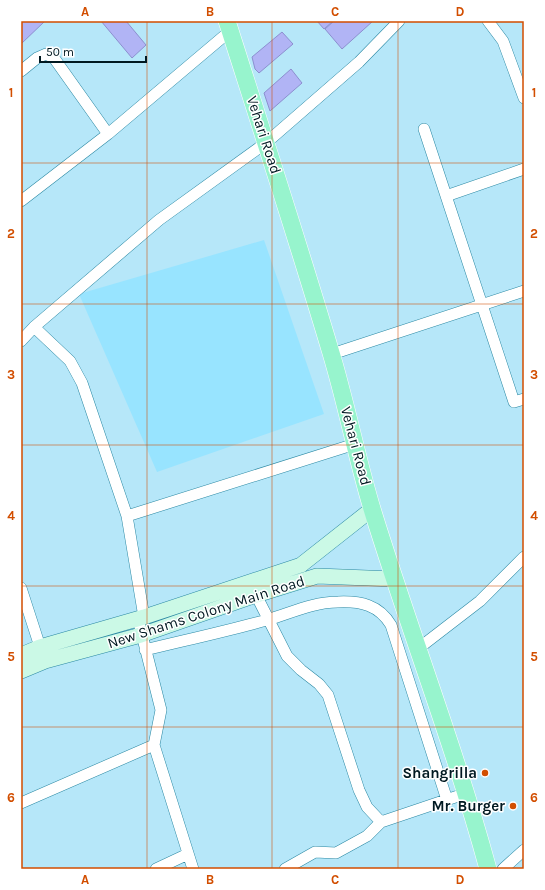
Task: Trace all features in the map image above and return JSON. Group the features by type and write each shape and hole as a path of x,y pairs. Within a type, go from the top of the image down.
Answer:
{"main road":[{"name":"Vehari Road","path":"229,26 267,142 332,354 372,509 394,579 419,648 467,793 488,869"},
{"name":"New Shams Colony Main Road","path":"21,671 45,661 141,635 253,588 301,565 372,509"},
{"name":"New Shams Colony Main Road","path":"21,655 40,647 253,588 317,576 394,579"}],"street":[{"path":"22,337 159,220 267,142 359,62 399,21"},
{"path":"488,21 504,41 524,98"},
{"path":"21,201 108,134 229,26"},
{"path":"21,71 37,58 46,54 54,58 108,134"},
{"path":"424,129 514,402 524,399"},
{"path":"446,196 524,169"},
{"path":"332,354 524,291"},
{"path":"34,327 70,361 82,383 127,516 141,618 141,635 161,710 154,745 193,869"},
{"path":"127,516 355,444"},
{"path":"419,648 480,601 524,557"},
{"path":"21,588 45,661"},
{"path":"253,588 287,656 301,670 319,684 328,695 358,790 368,807 381,822"},
{"path":"145,650 268,619 314,604 338,602 375,608 384,614 391,625 447,800"},
{"path":"21,803 154,745"},
{"path":"285,869 315,852 336,853 367,836 381,822 467,793"},
{"path":"503,869 524,850"},
{"path":"156,869 188,854"}],"shaded area":[{"path":"264,240 324,414 157,472 79,294"}],"building":[{"path":"21,21 45,21 21,44"},
{"path":"101,21 126,21 146,45 132,58"},
{"path":"317,21 333,21 324,29"},
{"path":"334,21 373,21 342,49 325,29"},
{"path":"282,32 293,44 259,73 255,69 252,57"},
{"path":"291,69 302,83 270,111 264,93"}],"place":[{"name":"Shangrilla","path":"485,773"},
{"name":"Mr. Burger","path":"513,806"}]}
